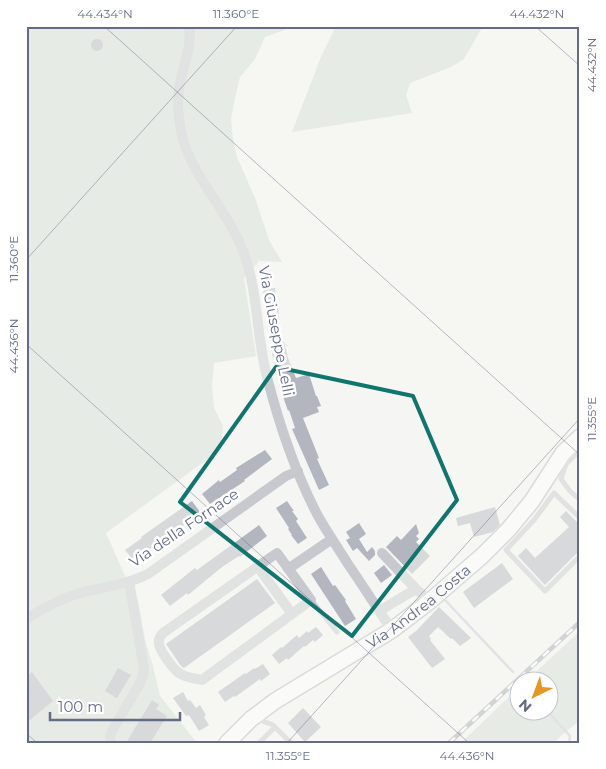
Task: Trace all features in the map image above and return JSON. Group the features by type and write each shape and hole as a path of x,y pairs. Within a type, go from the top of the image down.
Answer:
{"main road":[{"name":"Via Andrea Costa","path":"228,743 254,717 275,701 392,630 430,601 508,530 528,516 532,501 562,463 571,445 580,437"}],"street":[{"name":"Via Giuseppe Lelli","path":"189,26 191,35 189,49 177,98 181,131 191,160 202,181 233,228 243,252 251,281 267,379 279,420 298,471 317,514 392,630"},
{"name":"Via della Fornace","path":"26,618 52,603 137,579 148,574 286,476 298,471"},
{"path":"288,569 332,539"},
{"path":"276,552 288,569 311,600 202,680 177,672 159,644 159,638 163,633 276,552"},
{"path":"382,552 416,589 430,601"},
{"path":"258,566 292,614"},
{"path":"111,743 112,731 140,682 144,668 129,581"},
{"path":"379,611 416,589"}],"lane":[{"path":"580,452 562,463 561,478 580,500"},
{"path":"580,518 554,493 528,516 506,550 545,591 580,556"},
{"path":"311,600 336,632"},
{"path":"254,717 273,725 291,743"},
{"path":"259,743 275,727"}],"highlighted area":[{"path":"276,367 413,396 457,500 352,636 180,502"}],"shaded area":[{"path":"26,26 291,26 265,37 255,59 240,77 231,119 237,157 255,198 269,240 282,262 259,261 244,278 256,356 214,363 212,385 214,408 223,426 222,442 216,453 106,533 138,600 145,640 160,696 197,743 26,743"},
{"path":"336,26 483,26 464,59 451,67 410,83 406,95 412,113 292,132 321,57"},
{"path":"580,631 580,720 553,743 461,743 508,698 508,722 558,722 558,672 536,672"}],"building":[{"path":"99,39 102,40 102,50 95,51 92,50 91,43 92,40"},
{"path":"275,288 280,324 269,325 263,289"},
{"path":"284,342 296,378 309,374 321,406 317,407 319,412 303,418 319,458 317,459 329,485 319,490 292,429 295,428 279,385 282,384 271,348 274,348 273,345"},
{"path":"265,450 272,459 245,481 210,504 202,494 219,480 220,482 237,470 236,468"},
{"path":"192,501 200,512 134,561 125,550"},
{"path":"287,501 298,519 296,521 307,538 298,544 276,508"},
{"path":"495,507 500,525 493,532 474,537 470,523 458,526 456,518"},
{"path":"566,511 580,525 580,552 545,585 518,556 526,548 535,558 569,527 560,517"},
{"path":"359,523 366,534 359,539 367,552 372,547 375,551 375,555 369,561 357,548 353,551 346,540 350,538 346,532"},
{"path":"416,524 419,533 416,536 419,539 416,542 430,556 412,574 386,547 397,536 401,540"},
{"path":"259,525 267,536 240,557 222,567 188,595 187,593 170,606 161,595 195,568 197,570"},
{"path":"502,563 513,579 474,608 463,592"},
{"path":"384,565 392,575 381,583 374,573"},
{"path":"321,567 333,586 335,585 346,600 356,619 345,626 311,574"},
{"path":"257,579 275,603 184,668 181,666 166,644"},
{"path":"439,607 471,638 460,646 438,627 429,636 445,659 432,668 408,637"},
{"path":"316,627 323,635 315,642 313,640 304,646 288,660 287,658 279,664 272,655 297,635 299,638 307,631 308,633"},
{"path":"263,664 270,674 225,702 218,692 245,673"},
{"path":"118,668 131,675 117,698 105,691"},
{"path":"32,672 53,701 30,720 26,715 26,677"},
{"path":"183,692 188,701 190,700 196,708 200,705 206,715 204,717 209,725 199,731 189,715 186,716 173,698"},
{"path":"152,700 159,705 156,709 167,716 150,743 126,743"},
{"path":"303,708 321,727 305,742 288,723"}],"waterway":[{"path":"444,599 513,672"},
{"path":"557,722 570,736 569,743"}],"railway":[{"path":"449,743 580,622"}]}
